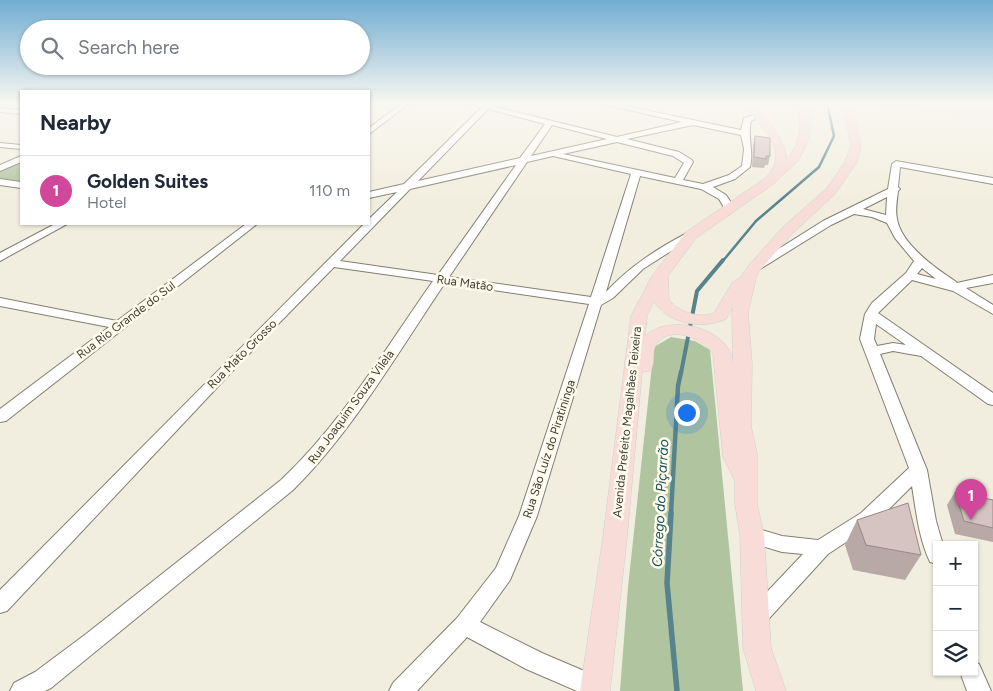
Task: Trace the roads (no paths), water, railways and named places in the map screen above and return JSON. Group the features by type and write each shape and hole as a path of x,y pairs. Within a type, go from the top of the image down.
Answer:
{"main road":[{"path":"774,135 781,152 781,163 774,178"},
{"name":"Avenida Prefeito Magalhães Teixeira","path":"595,689 615,537 639,316 660,276 692,235 729,207 774,178 794,159 805,135"},
{"path":"673,321 699,326 720,316 737,286 750,274 788,230 831,191 851,162 856,146 854,135"},
{"path":"750,274 740,313 743,364 741,426 746,453 746,504 752,535 757,648 771,691"},
{"path":"660,276 659,297 673,321"},
{"path":"628,406 644,368 648,342 663,332 673,321"},
{"path":"699,326 722,354 734,458 747,482"}],"street":[{"name":"Rua Mato Grosso","path":"0,604 237,358 458,135"},
{"name":"Rua Joaquim Souza Vilela","path":"22,691 40,686 264,504 310,463 371,383 541,135"},
{"path":"599,135 685,158 688,162 678,181"},
{"path":"370,195 527,155 551,154 637,135"},
{"path":"704,187 732,177 746,167 749,156 749,144 745,135"},
{"path":"0,145 20,147"},
{"path":"527,155 551,154 704,187 722,196 727,200 729,207"},
{"path":"0,168 20,159"},
{"path":"993,181 896,164 891,221 904,243 921,260 953,287 993,310"},
{"name":"Rua São Luíz do Piratininga","path":"401,691 465,625 503,574 528,516 557,422 598,302 636,173"},
{"path":"0,182 20,185"},
{"path":"750,274 783,249 850,210 894,189"},
{"path":"850,210 874,214 891,221"},
{"path":"0,258 60,225"},
{"name":"Rua Rio Grande do Sul","path":"0,416 251,225"},
{"path":"598,302 605,300 623,280 646,262 692,235"},
{"path":"921,260 910,276 876,306 871,314 867,339 918,470 910,518 933,550"},
{"name":"Rua Matão","path":"332,263 598,302"},
{"path":"910,276 953,287 993,279"},
{"path":"0,302 118,325"},
{"path":"871,314 993,400"},
{"path":"872,351 893,347 924,353"},
{"path":"756,618 821,548 868,518 918,470"},
{"path":"868,518 910,518"},
{"path":"752,535 782,544 821,548"},
{"path":"465,625 534,661 595,689"},
{"path":"973,676 979,691"}],"waterway":[{"name":"Córrego do Piçarrão","path":"722,262 756,221 819,167 834,135"},
{"name":"Córrego do Piçarrão","path":"681,373 697,291 723,260"},
{"name":"Córrego do Piçarrão","path":"671,514 678,386 681,372"},
{"name":"Córrego do Piçarrão","path":"671,513 667,583 677,691"}],"place":[{"name":"Golden Suites","path":"971,520"}]}
